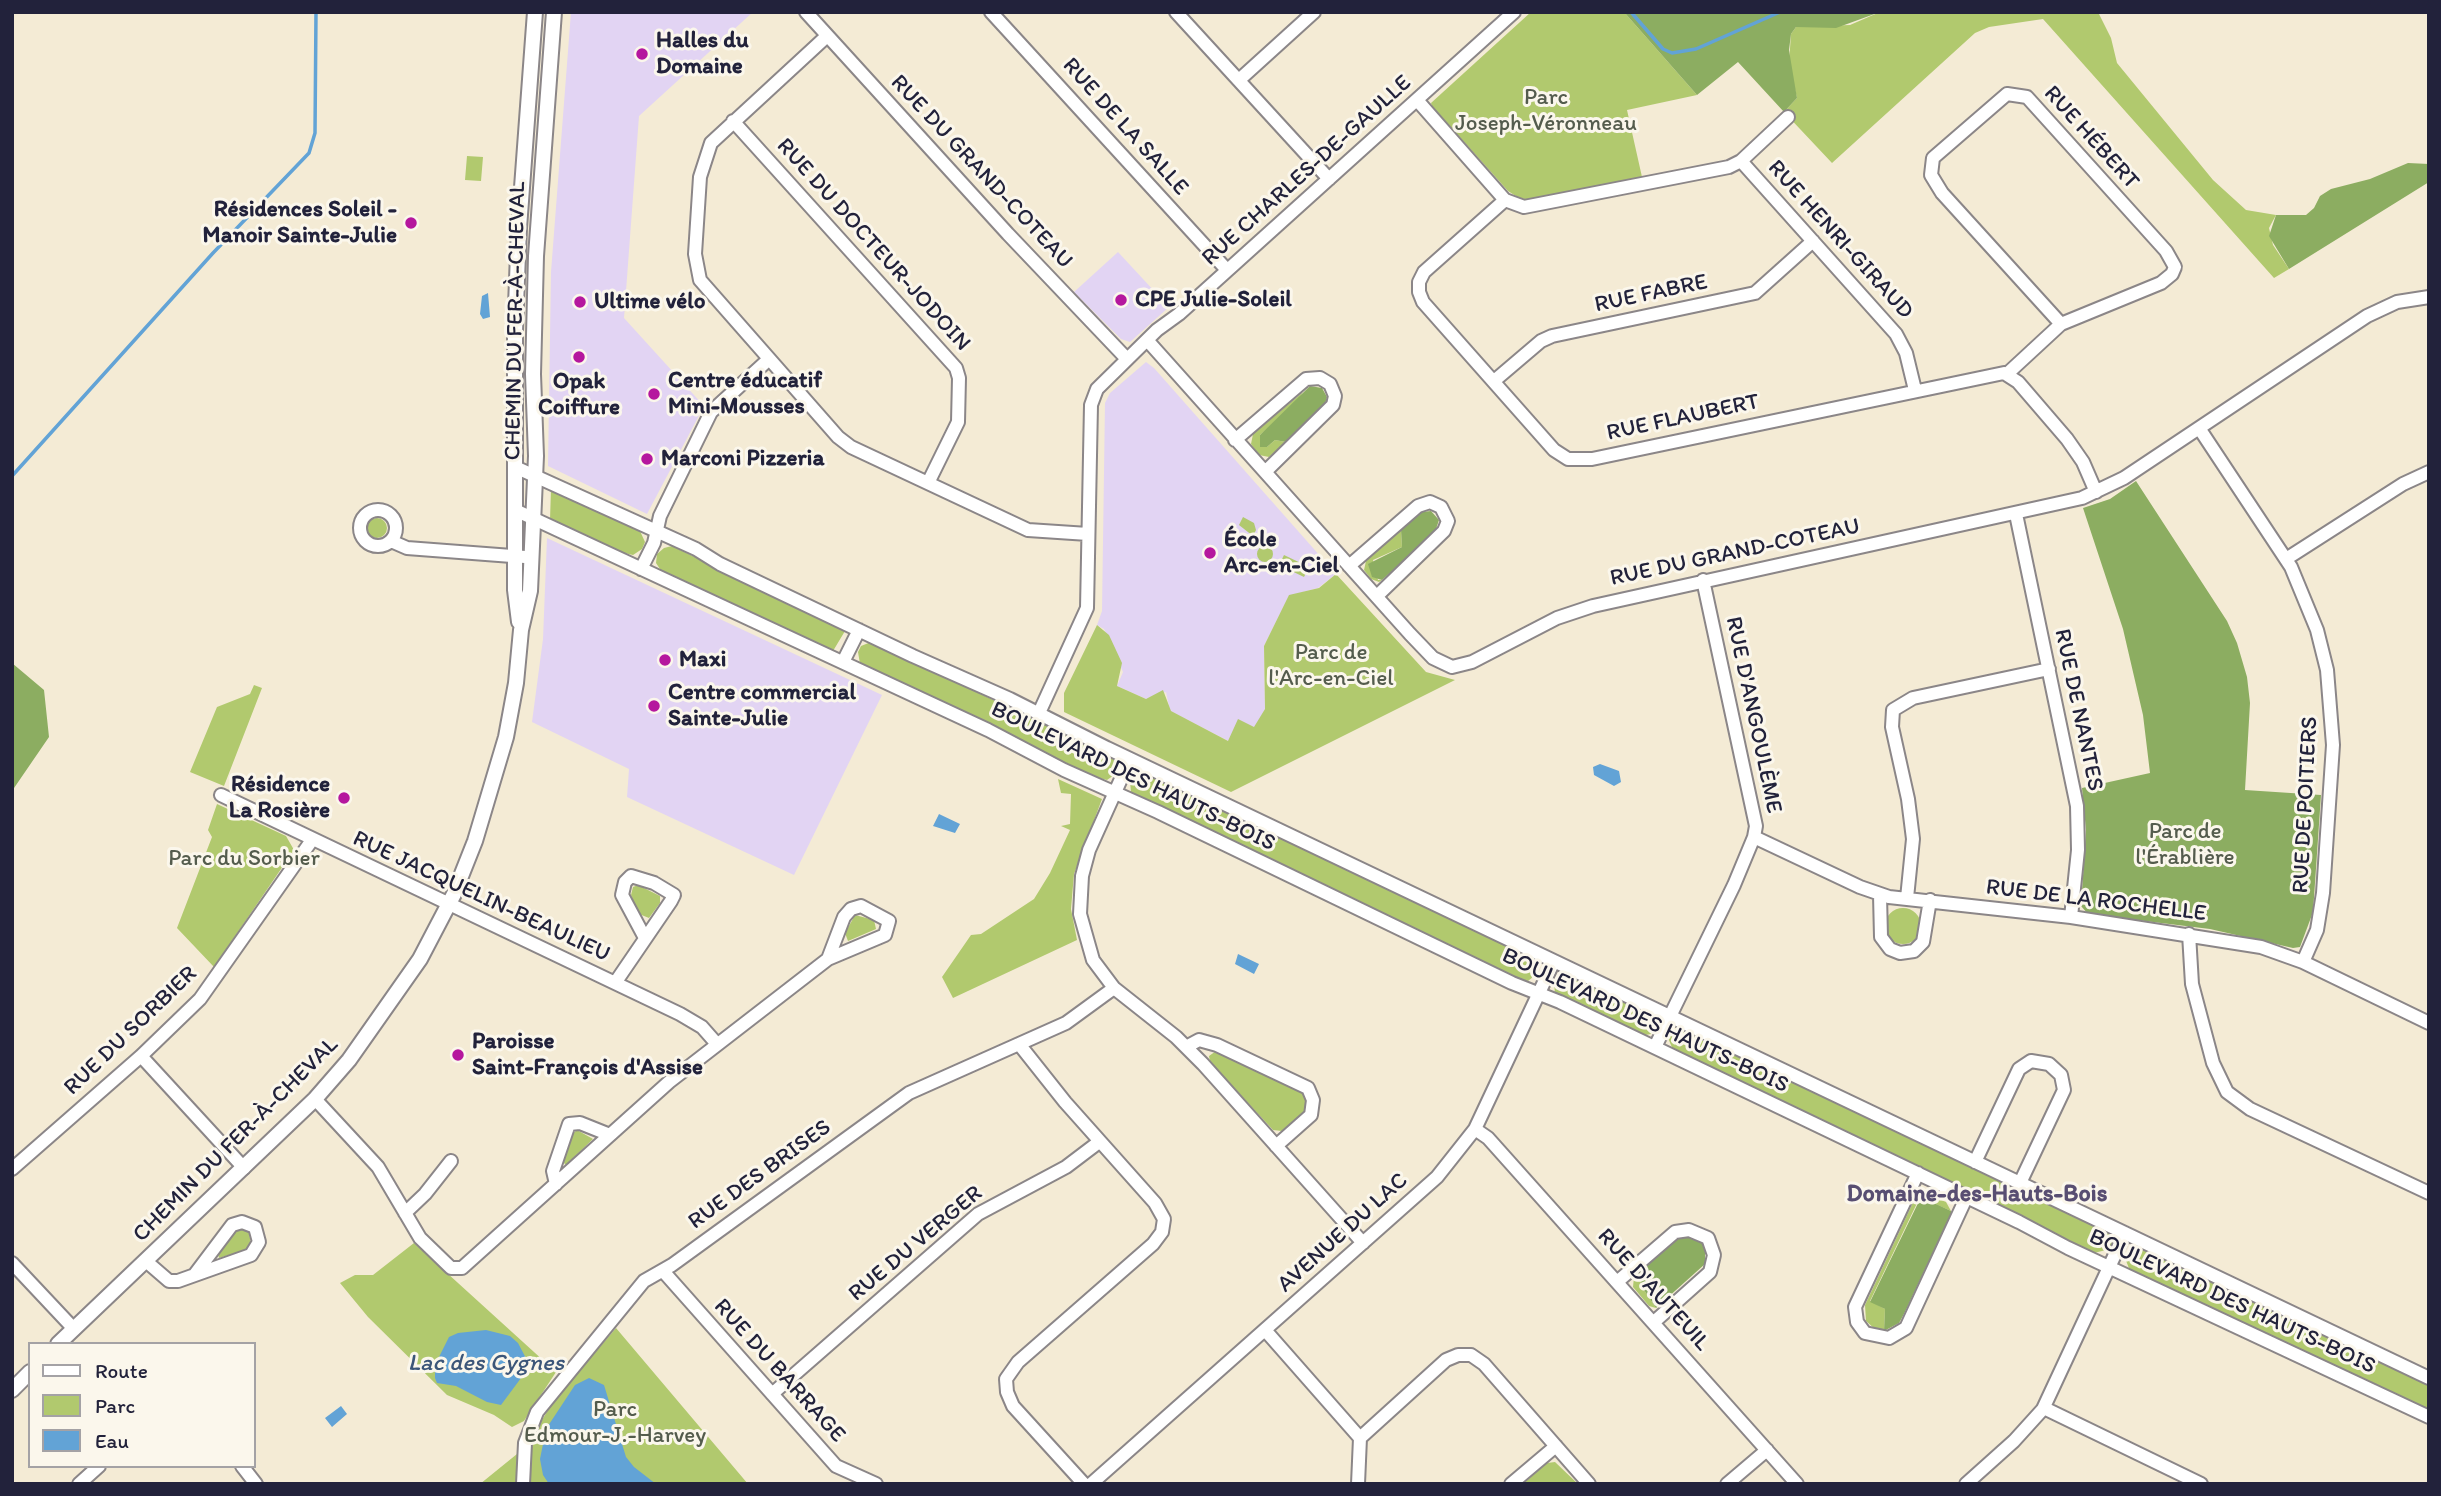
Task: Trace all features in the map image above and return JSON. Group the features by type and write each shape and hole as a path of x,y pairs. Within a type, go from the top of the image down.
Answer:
{"street":[{"name":"CHEMIN DU FER-À-CHEVAL","path":"521,630 515,590 519,228 536,12"},
{"name":"CHEMIN DU FER-À-CHEVAL","path":"60,1342 315,1099 387,1011 424,953 449,905 478,832 499,766 515,692 521,630 530,591 535,474 536,262 554,12"},
{"name":"RUE DU GRAND-COTEAU","path":"806,12 1127,359"},
{"name":"RUE DE LA SALLE","path":"991,12 1227,271"},
{"path":"1176,12 1329,179"},
{"path":"1239,80 1314,12"},
{"name":"RUE CHARLES-DE-GAULLE","path":"1039,713 1086,613 1091,400 1097,389 1147,340 1514,12"},
{"path":"827,36 711,143 703,162 696,267 704,286 843,442 1028,530 1088,534"},
{"name":"RUE HÉBERT","path":"2008,373 2061,324 2161,283 2172,274 2175,267 2166,251 2027,97 2007,94 1933,158 1930,172 1941,193 2061,324"},
{"path":"1417,100 1504,200 1524,208 1717,170 1741,161 1788,117"},
{"name":"RUE DU DOCTEUR-JODOIN","path":"733,121 956,368 959,378 958,422 928,484"},
{"name":"RUE HENRI-GIRAUD","path":"1741,161 1896,334 1906,353 1915,390"},
{"name":"RUE FLAUBERT","path":"1504,200 1424,272 1418,287 1423,302 1554,450 1578,461 1997,373 2008,373"},
{"name":"RUE FABRE","path":"1494,381 1546,338 1755,293 1813,241"},
{"name":"RUE DU GRAND-COTEAU","path":"1147,340 1433,659 1452,667 1472,662 1514,639 1575,612 1703,580 2077,500 2117,482 2373,312 2397,302 2429,297"},
{"path":"641,569 660,516 711,412 768,360"},
{"path":"2008,373 2073,446 2096,492"},
{"path":"1235,440 1306,379 1317,377 1328,382 1335,393 1333,405 1265,472"},
{"name":"RUE DE POITIERS","path":"2199,428 2287,559 2317,630 2329,679 2333,724 2321,907 2317,930 2303,962"},
{"name":"BOULEVARD DES HAUTS-BOIS","path":"515,467 535,474 859,630 1039,713 1130,759 2429,1378"},
{"path":"2287,559 2403,484 2429,472"},
{"path":"1349,566 1418,506 1430,502 1441,507 1448,521 1444,531 1377,596"},
{"name":"BOULEVARD DES HAUTS-BOIS","path":"515,510 843,662 1967,1196 2110,1268 2429,1417"},
{"name":"RUE DE NANTES","path":"2016,514 2078,817 2071,917"},
{"path":"391,541 407,548 532,558"},
{"name":"RUE D'ANGOULÈME","path":"1655,1047 1754,837 1751,800 1703,580"},
{"path":"843,662 859,630"},
{"path":"1907,898 1913,839 1908,799 1892,727 1893,710 1903,701 1913,698 2049,669"},
{"path":"1130,759 1087,856 1079,902 1091,956 1114,988 1186,1047 1363,1243"},
{"name":"RUE JACQUELIN-BEAULIEU","path":"221,795 698,1024 717,1044"},
{"name":"RUE DE LA ROCHELLE","path":"1754,837 1880,895 2071,917 2261,947 2303,962 2429,1023"},
{"name":"RUE DU SORBIER","path":"12,1169 141,1056 208,989 312,840"},
{"path":"615,983 645,938 674,894 654,883 631,876 625,882 622,895 645,938"},
{"path":"1880,895 1881,937 1890,949 1900,953 1914,951 1924,940 1930,900"},
{"path":"315,1099 378,1167 429,1248 447,1266 458,1269 470,1264 610,1135 717,1044 828,959 881,937 889,921 861,906 851,909 844,917 828,959"},
{"path":"2189,934 2192,984 2216,1072 2227,1092 2250,1109 2429,1193"},
{"name":"AVENUE DU LAC","path":"1091,1484 1437,1177 1475,1129 1554,961"},
{"name":"RUE DES BRISES","path":"523,1484 527,1437 540,1408 639,1287 909,1093 1074,1018 1114,988"},
{"path":"1186,1047 1199,1040 1217,1045 1308,1088 1314,1103 1311,1115 1276,1146"},
{"path":"1019,1044 1099,1142 1160,1210 1164,1228 1153,1244 1018,1362 1005,1382 1013,1406 1084,1484"},
{"path":"141,1056 244,1168"},
{"path":"1975,1162 2019,1069 2031,1061 2049,1063 2061,1075 2064,1090 2020,1183"},
{"path":"556,1184 553,1171 569,1124 578,1122 610,1135"},
{"name":"RUE D'AUTEUIL","path":"1475,1129 1488,1138 1797,1484"},
{"name":"RUE DU VERGER","path":"772,1394 983,1210 1066,1167 1099,1142"},
{"path":"405,1213 425,1194 451,1161"},
{"path":"1918,1173 1855,1307 1857,1322 1865,1333 1889,1338 1906,1328 1967,1196"},
{"path":"147,1262 171,1282 195,1274 251,1255 259,1242 255,1227 242,1222 232,1225 195,1274"},
{"path":"1617,1282 1675,1232 1689,1230 1708,1238 1714,1255 1710,1272 1654,1322"},
{"path":"1966,1484 2032,1424 2044,1408 2125,1233"},
{"path":"12,1263 74,1329"},
{"name":"RUE DU BARRAGE","path":"663,1271 836,1466 876,1484"},
{"path":"1265,1330 1360,1438 1358,1484"},
{"path":"1360,1438 1444,1362 1454,1356 1466,1354 1480,1360 1589,1484"},
{"path":"12,1390 28,1374"},
{"path":"2044,1408 2181,1479 2201,1484"},
{"path":"1511,1484 1556,1446"},
{"path":"1727,1484 1767,1450"},
{"path":"79,1484 97,1468"},
{"path":"244,1468 256,1484"}],"shaded area":[{"path":"571,12 753,12 639,116 624,318 704,406 647,514 548,466 551,272"},
{"name":"CPE Julie-Soleil","path":"1118,252 1169,307 1130,342 1121,339 1074,292"},
{"name":"École Arc-en-Ciel","path":"1146,362 1336,574 1318,588 1289,596 1264,646 1265,709 1244,749 1170,711 1166,692 1146,699 1117,686 1123,672 1104,629 1097,625 1102,611 1105,403 1110,393"},
{"path":"547,538 882,695 794,875 627,797 629,769 532,722 543,639"}],"green space":[{"name":"Parc Joseph-Véronneau","path":"1531,12 1624,12 1697,95 1627,110 1642,177 1532,200 1519,198 1508,191 1432,106 1431,103"},
{"path":"1624,12 1880,12 1836,28 1796,27 1791,34 1789,50 1797,98 1784,112 1738,62 1697,95"},
{"path":"1880,12 2098,12 2111,38 2117,63 2213,180 2246,210 2276,215 2269,228 2273,245 2289,269 2274,278 2043,19 1989,27 1975,33 1832,163 1784,112 1797,98 1789,63 1791,34 1796,27 1850,25"},
{"path":"467,156 483,157 481,181 465,180"},
{"path":"2408,163 2429,164 2429,182 2289,269 2269,236 2276,215 2306,215 2314,208 2320,196 2331,189 2370,179"},
{"path":"1310,386 1322,388 1327,397 1325,404 1286,442 1275,440 1267,447 1260,447 1260,435"},
{"path":"1303,392 1296,403 1260,435 1267,447 1275,440 1286,442 1269,457 1259,455 1251,444 1253,434"},
{"name":"Parc de l'Érablière","path":"2136,481 2227,621 2237,643 2247,677 2250,703 2245,790 2321,795 2313,912 2300,947 2293,948 2210,929 2088,914 2081,906 2086,830 2082,788 2150,773 2143,715 2123,629 2083,508 2110,499"},
{"path":"551,489 640,531 645,542 642,549 633,555 620,552 550,520"},
{"path":"1431,511 1439,520 1435,532 1382,580 1372,577 1368,564 1402,547 1401,530 1421,512"},
{"path":"1243,517 1254,523 1256,530 1253,536 1239,525"},
{"path":"373,518 381,518 387,528 381,538 373,538 367,532 367,524"},
{"path":"1401,530 1402,547 1373,560 1378,580 1382,580 1379,582 1371,579 1364,570 1366,561"},
{"path":"672,546 845,631 833,651 662,572 656,563 657,554"},
{"path":"1265,546 1273,554 1265,562 1257,554"},
{"path":"1284,555 1309,567 1304,577 1279,565"},
{"name":"Parc de l'Arc-en-Ciel","path":"1336,574 1426,672 1455,680 1231,792 1064,712 1064,693 1097,625 1109,635 1122,663 1117,686 1146,699 1163,690 1171,711 1228,741 1238,719 1254,727 1265,709 1264,646 1289,595 1319,588"},
{"path":"871,642 1107,754 1117,762 1117,773 1107,780 1095,777 864,668 860,664 858,652 861,646"},
{"path":"12,663 44,690 49,737 12,791"},
{"path":"254,685 262,688 224,786 190,772 217,707 250,694"},
{"path":"1143,772 1537,958 1538,973 1528,981 1518,979 1136,798 1131,792 1130,781"},
{"path":"1058,779 1102,799 1074,874 1071,909 1077,940 953,998 942,977 971,935 981,934 1034,899 1050,873 1070,830 1061,826 1070,824 1071,794 1061,793"},
{"name":"Parc du Sorbier","path":"217,804 286,836 294,850 214,967 177,928 212,837 208,830"},
{"path":"638,885 660,896 660,903 649,918 639,914 631,895 633,887"},
{"path":"1903,908 1916,913 1921,926 1916,939 1903,944 1890,939 1885,926 1890,913"},
{"path":"855,915 874,920 876,929 848,941 845,933"},
{"path":"1564,973 1651,1012 1656,1022 1655,1029 1651,1034 1640,1036 1555,995 1554,981"},
{"path":"1681,1028 2108,1229 2113,1239 2110,1249 2094,1253 1674,1052 1668,1038 1674,1030"},
{"path":"1216,1051 1301,1091 1307,1101 1304,1112 1282,1131 1273,1130 1210,1062 1209,1056"},
{"path":"577,1130 593,1139 566,1165 563,1162 571,1135"},
{"path":"1924,1193 1946,1202 1951,1211 1920,1197 1870,1301 1885,1309 1884,1331 1876,1330 1866,1321 1865,1305 1916,1196"},
{"path":"1921,1197 1951,1211 1951,1214 1899,1323 1884,1331 1885,1309 1870,1302"},
{"path":"241,1229 249,1232 251,1245 245,1250 219,1258 218,1254 233,1232"},
{"path":"1687,1236 1700,1240 1705,1246 1705,1264 1656,1308 1640,1284 1647,1265 1676,1239"},
{"name":"Parc Edmour-J.-Harvey","path":"414,1243 556,1372 524,1421 512,1427 494,1415 447,1395 368,1317 340,1283 355,1275 373,1275"},
{"path":"2138,1245 2429,1382 2429,1413 2130,1271 2125,1258 2128,1251"},
{"path":"1647,1265 1640,1284 1656,1308 1649,1306 1633,1287 1634,1277"},
{"name":"Parc Edmour-J.-Harvey","path":"616,1328 748,1484 480,1484 517,1454 530,1455 537,1428 553,1402"},
{"path":"1555,1462 1578,1484 1523,1484 1547,1463"}],"water":[{"path":"488,293 490,317 483,319 480,314 482,296"},
{"path":"1600,764 1619,771 1621,782 1614,786 1594,775 1593,767"},
{"path":"939,814 960,824 955,833 933,826"},
{"path":"1238,954 1259,964 1254,974 1235,964"},
{"name":"Lac des Cygnes","path":"486,1330 510,1336 518,1343 528,1362 524,1374 501,1405 487,1402 456,1386 437,1383 435,1378 435,1365 449,1337 458,1333"},
{"path":"589,1378 604,1385 626,1457 656,1484 549,1484 543,1475 540,1459 546,1429 575,1385"},
{"path":"341,1406 347,1414 332,1427 325,1418"}],"waterway":[{"path":"12,476 213,253 309,153 315,133 316,12"},
{"path":"1631,12 1663,49 1672,53 1696,49 1780,12"}],"place":[{"name":"Halles du Domaine","path":"642,54"},
{"name":"Résidences Soleil - Manoir Sainte-Julie","path":"411,223"},
{"name":"CPE Julie-Soleil","path":"1121,300"},
{"name":"Ultime vélo","path":"580,302"},
{"name":"Opak Coiffure","path":"579,357"},
{"name":"Centre éducatif Mini-Mousses","path":"654,394"},
{"name":"Marconi Pizzeria","path":"647,459"},
{"name":"École Arc-en-Ciel","path":"1210,553"},
{"name":"Maxi","path":"665,660"},
{"name":"Centre commercial Sainte-Julie","path":"654,706"},
{"name":"Résidence La Rosière","path":"344,798"},
{"name":"Paroisse Saint-François d'Assise","path":"458,1055"}],"district":[{"name":"Domaine-des-Hauts-Bois","path":"1977,1195"}]}
